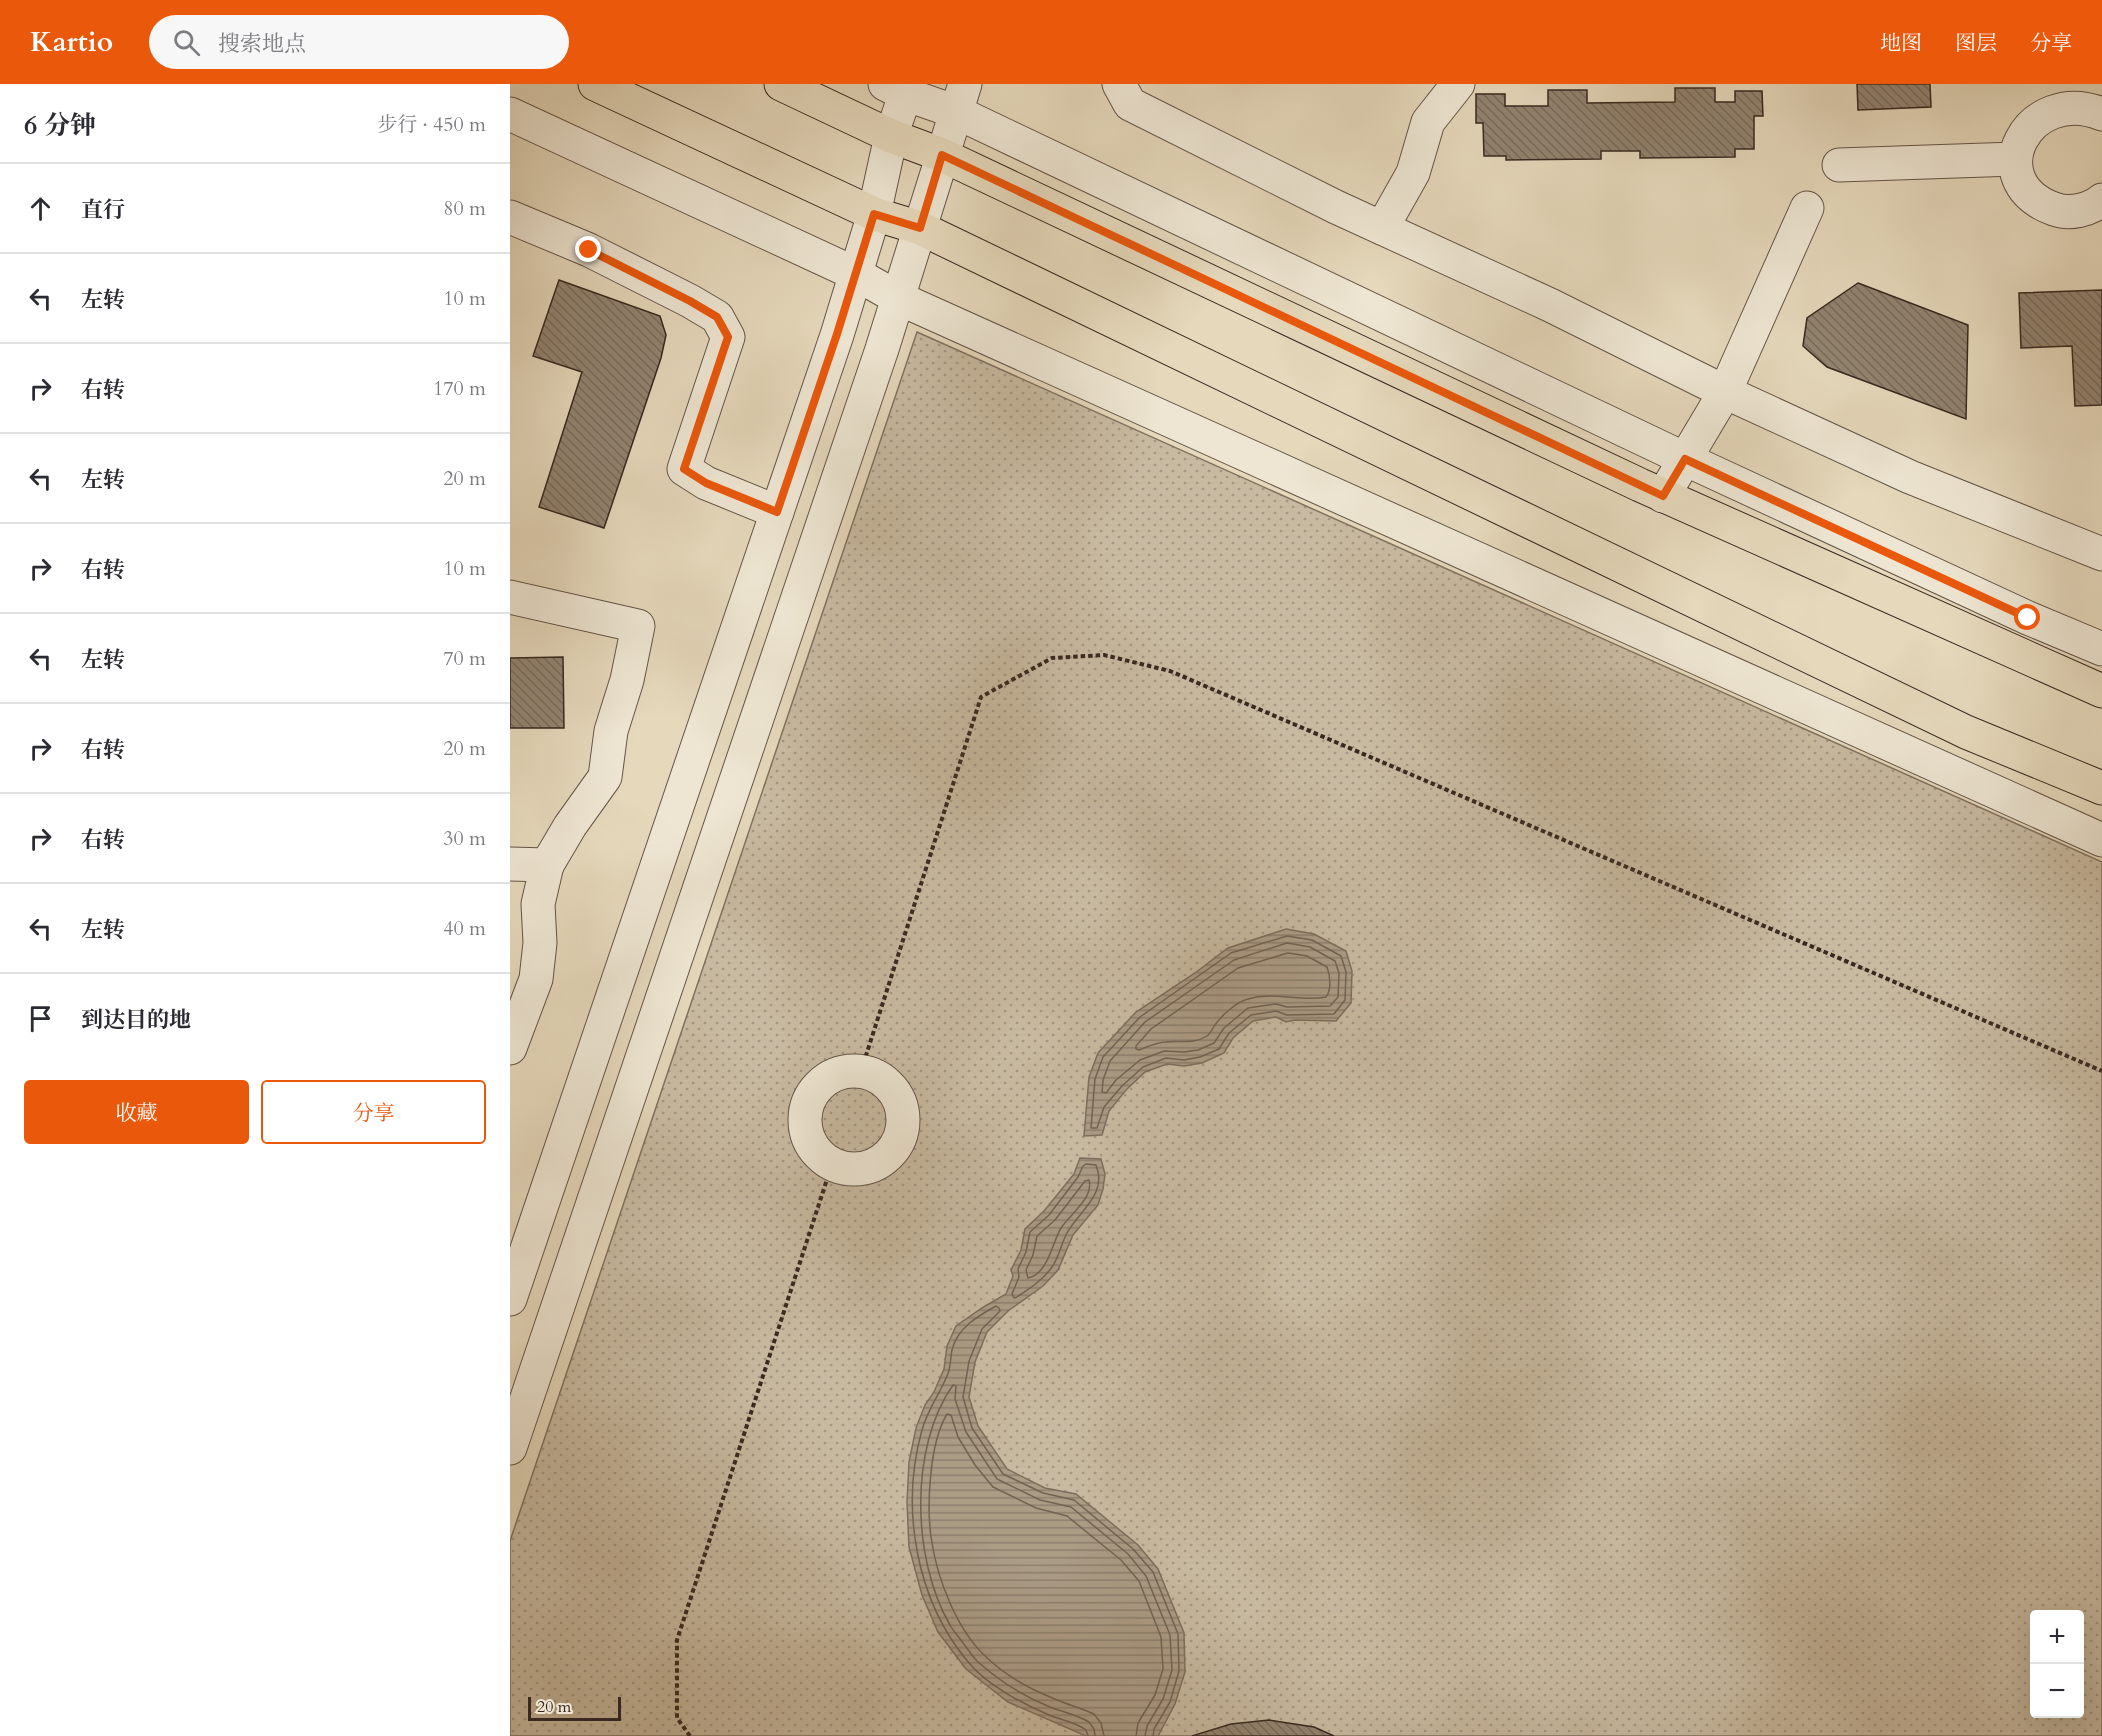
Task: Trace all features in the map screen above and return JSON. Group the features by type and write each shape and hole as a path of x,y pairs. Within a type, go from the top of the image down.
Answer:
{"main road":[{"path":"595,84 874,214 920,228 1965,732 2102,788"},
{"path":"781,84 891,136 942,155 1663,496 2102,691"}],"street":[{"path":"1119,84 1130,104 1382,228 1550,305 1725,392 1910,477 2102,554"},
{"path":"1382,228 1413,173 1428,122 1458,84"},
{"path":"510,1299 856,274 874,214 900,87 960,98 1685,459 2028,618 2102,649"},
{"path":"510,1448 898,298 960,98"},
{"path":"2097,102 2056,105 2039,113 2025,125 2017,141 2015,159 2019,178 2028,193 2042,205 2059,211 2077,211 2095,206 2102,200"},
{"path":"510,114 856,274 898,298 2102,840"},
{"path":"1839,165 2015,159"},
{"path":"1663,496 1725,392 1807,208"},
{"path":"510,217 589,250 717,317 728,337 684,469 706,483 777,512"},
{"path":"510,597 638,626 627,680 610,731 604,777 570,826 547,865 538,904 540,943 536,979 510,1048"},
{"path":"510,864 547,865"},
{"path":"861,1071 877,1076 891,1087 899,1101 903,1118 901,1135 893,1150 881,1161 865,1168 848,1169 832,1164 818,1154 806,1136 804,1119 810,1096 817,1086 828,1078 844,1072 861,1071"}],"path":[{"path":"861,1071 981,697 1052,658 1104,655 1170,671 2102,1071"},
{"path":"690,1736 676,1718 676,1640 832,1164"}],"shaded area":[{"path":"917,332 2102,862 2102,1736 510,1736 510,1541"}],"water":[{"path":"1286,929 1314,934 1346,951 1352,971 1351,1003 1336,1021 1295,1020 1286,1022 1276,1017 1253,1021 1233,1038 1224,1053 1202,1063 1184,1066 1167,1064 1145,1072 1109,1111 1102,1135 1084,1136 1089,1077 1098,1053 1136,1012 1228,948"},
{"path":"1080,1158 1101,1159 1105,1174 1098,1205 1073,1235 1058,1270 1043,1286 1008,1311 987,1332 975,1362 969,1397 978,1426 1007,1469 1045,1488 1076,1494 1138,1545 1158,1569 1184,1633 1185,1672 1175,1704 1158,1736 1086,1736 1008,1702 966,1669 938,1632 922,1595 909,1547 907,1502 909,1462 916,1428 944,1369 947,1346 956,1326 1006,1294 1013,1276 1011,1270 1021,1250 1025,1229 1044,1211 1074,1174"}],"building":[{"path":"1857,84 1930,84 1931,107 1858,110"},
{"path":"1675,88 1715,88 1715,102 1735,102 1735,91 1762,91 1763,116 1754,116 1754,149 1735,149 1735,157 1640,158 1640,151 1601,151 1601,159 1506,160 1506,156 1484,156 1483,123 1476,123 1476,94 1505,94 1505,106 1548,106 1548,90 1587,90 1587,103 1675,102"},
{"path":"559,280 660,316 666,335 661,358 604,528 539,507 582,372 533,356"},
{"path":"1858,283 1968,325 1966,419 1827,367 1803,346 1807,318"},
{"path":"2102,290 2102,405 2075,406 2072,346 2021,348 2019,293"},
{"path":"563,657 564,728 510,728 510,658"},
{"path":"1269,1720 1314,1727 1334,1736 1192,1736 1231,1724"}],"route":[{"path":"589,250 717,317 728,337 684,469 706,483 777,512 837,334 874,214 920,228 942,155 1663,496 1685,459 2028,618"}]}
